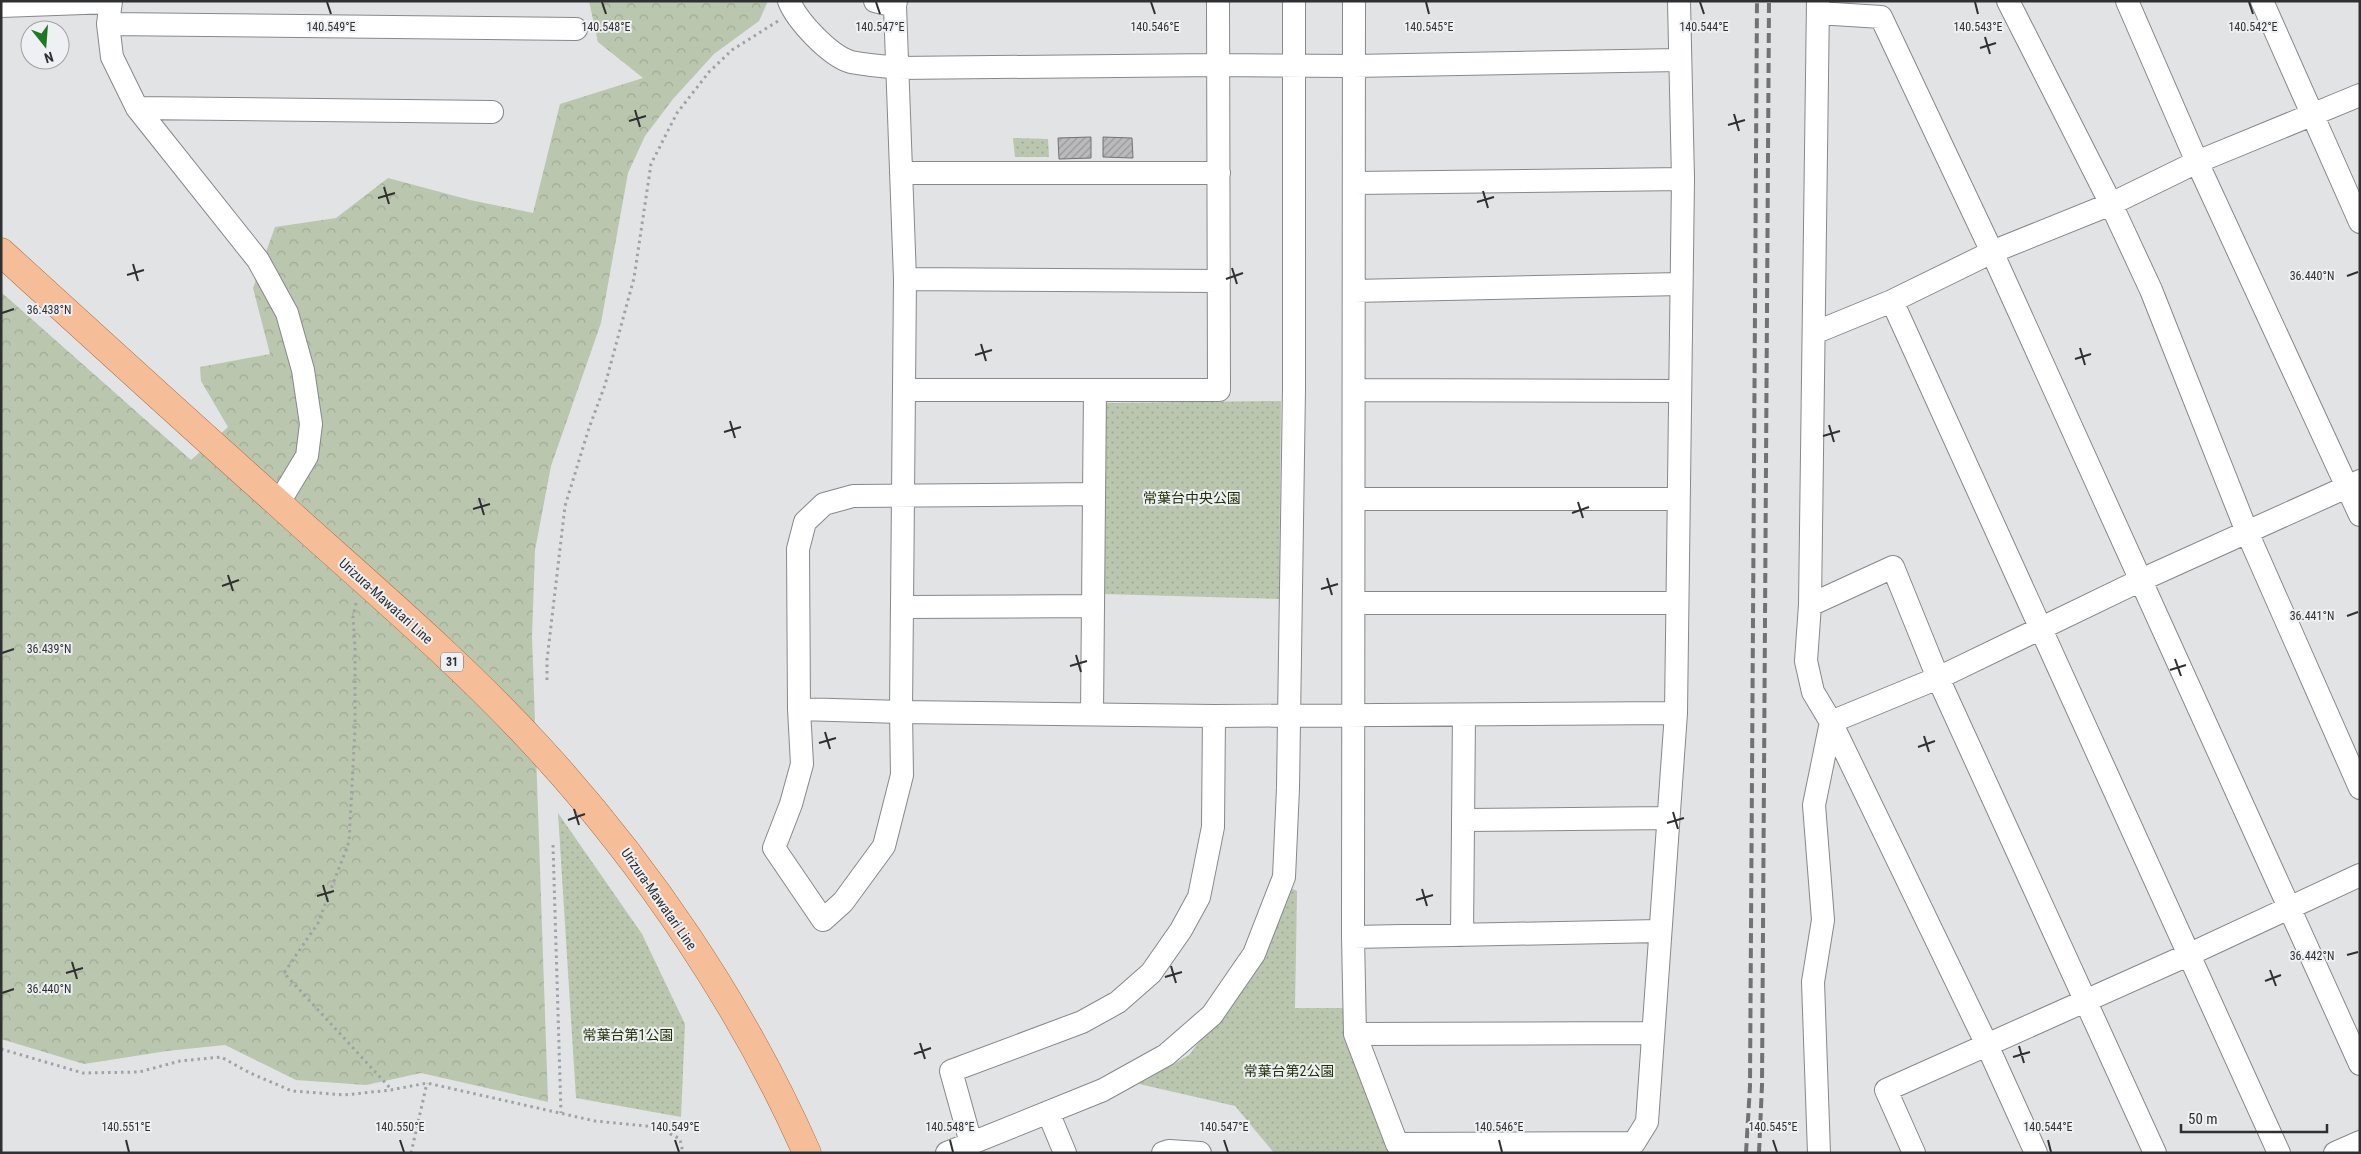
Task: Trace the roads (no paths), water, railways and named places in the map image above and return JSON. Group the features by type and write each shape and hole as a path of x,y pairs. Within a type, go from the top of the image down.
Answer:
{"main road":[{"name":"Urizura-Mawatari Line","path":"1,252 362,578 481,689 537,745 603,820 652,886 741,1024 778,1088 807,1153"}],"street":[{"path":"904,390 1219,390 1218,1"},
{"path":"947,1153 1104,1090 1166,1055 1212,1015 1254,954 1284,877 1288,788 1294,389 1294,1"},
{"path":"1354,1 1353,937 1355,1034 1397,1144 1634,1143 1647,1122 1676,713 1683,179 1679,1"},
{"path":"2008,1 2112,204 2151,290 2247,532 2360,788"},
{"path":"2128,1 2197,162 2353,484 2360,515"},
{"path":"2262,1 2360,222"},
{"path":"888,3 897,68 905,279 904,390 904,496 903,607 901,712 902,775 884,846 844,902 823,920 774,848 791,804 802,764 799,709 798,549 805,522 824,504 853,496 904,496 1094,494"},
{"path":"1,6 576,29"},
{"path":"791,7 822,43 850,61 897,68 1219,65 1354,66 1679,60"},
{"path":"2036,1153 1987,1045 1831,722 1813,692 1806,662 1810,605 1818,7 1881,17 1992,252 2360,1064"},
{"path":"110,9 112,57 137,108 258,260 287,313 303,370 311,424 307,456 278,504"},
{"path":"1814,333 1892,301 1992,252 2112,204 2197,162 2360,96"},
{"path":"137,108 492,112"},
{"path":"901,173 1219,173"},
{"path":"1354,183 1683,179"},
{"path":"905,279 1219,282"},
{"path":"1354,291 1681,284"},
{"path":"1892,301 2279,1153"},
{"path":"1092,714 1095,390"},
{"path":"1354,390 1680,391"},
{"path":"1831,722 1938,678 2141,580 2353,484"},
{"path":"1354,499 1678,499"},
{"path":"1810,605 1893,567 1938,678 2087,1000 2155,1153"},
{"path":"1354,603 1677,602"},
{"path":"903,607 1093,606"},
{"path":"799,709 1214,716 1676,713"},
{"path":"1462,935 1464,715"},
{"path":"971,1143 950,1071 1082,1022 1118,1002 1151,973 1181,930 1200,897 1213,827 1214,716"},
{"path":"1819,1153 1813,982 1823,920 1814,805 1831,722"},
{"path":"1463,820 1668,818"},
{"path":"1914,1153 1886,1090 2188,955 2360,875"},
{"path":"1353,937 1660,931"},
{"path":"1355,1034 1653,1033"},
{"path":"1048,1112 1066,1153"},
{"path":"2335,1153 2360,1142"},
{"path":"1164,1153 1169,1151 1200,1153"}],"railway":[{"path":"1746,1153 1750,1086 1757,1"},
{"path":"1759,1153 1762,1085 1769,1"}],"park label":[{"name":"常葉台中央公園","path":"1192,498"},
{"name":"常葉台第1公園","path":"628,1035"},
{"name":"常葉台第2公園","path":"1289,1071"}]}
